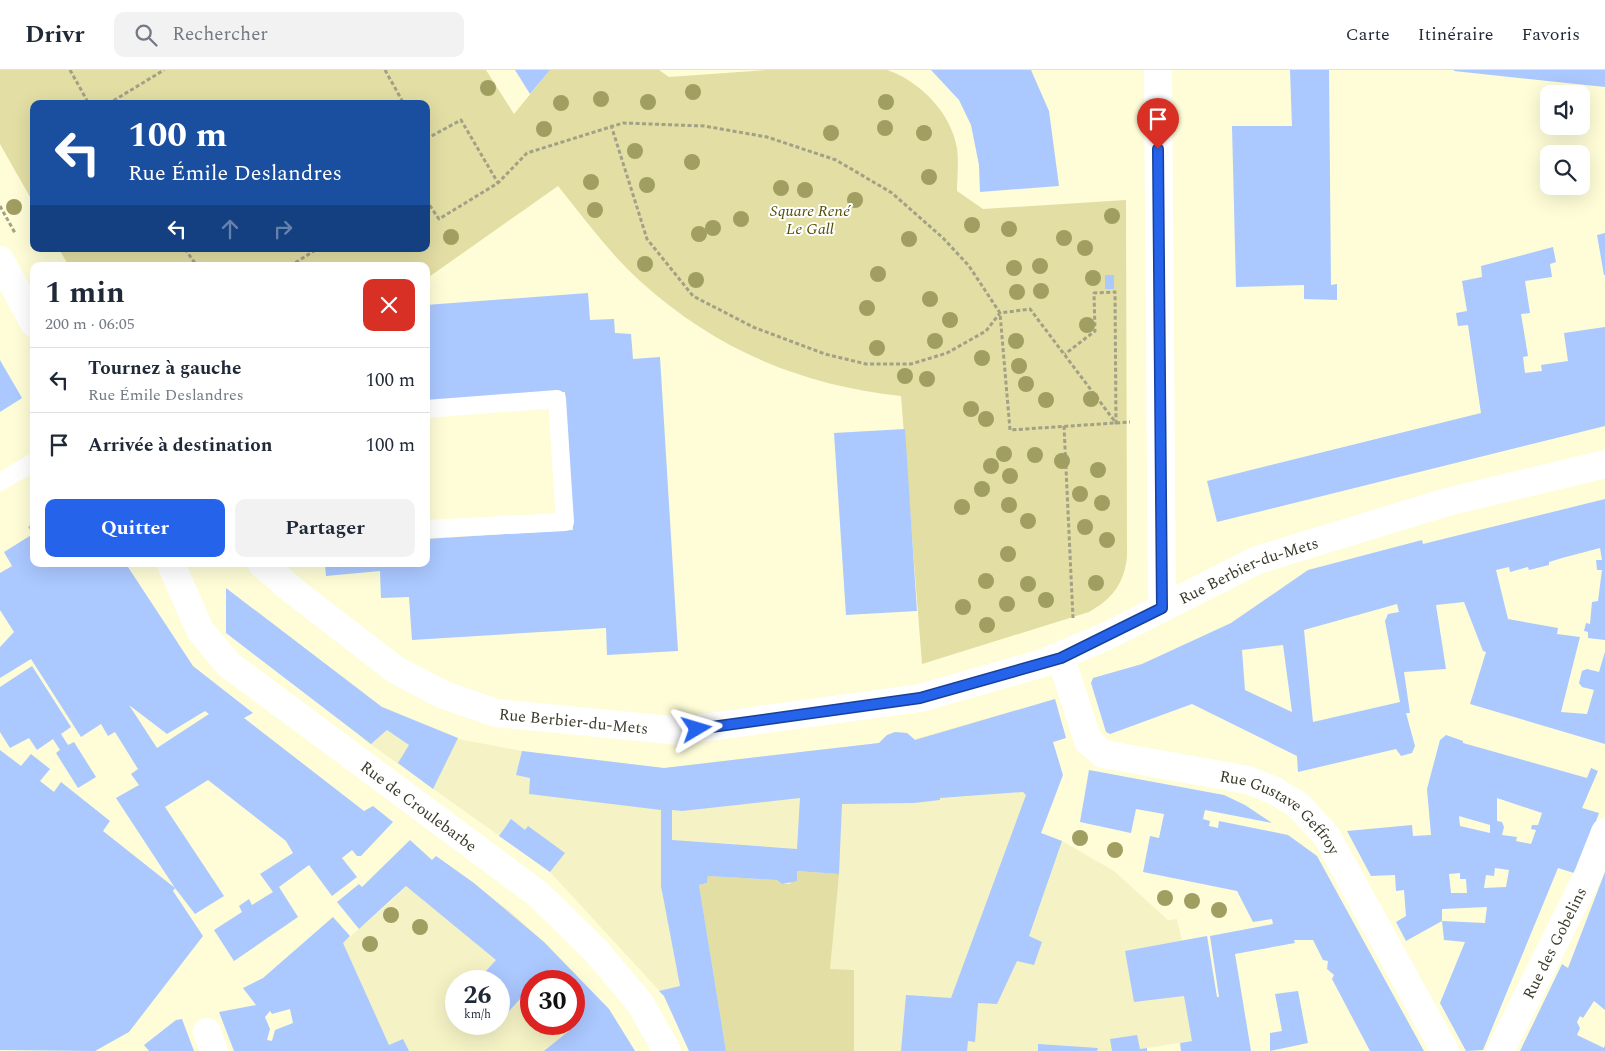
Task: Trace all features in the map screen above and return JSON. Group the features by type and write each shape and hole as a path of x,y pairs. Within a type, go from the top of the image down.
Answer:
{"street":[{"path":"1158,70 1162,608"},
{"path":"0,260 30,316"},
{"name":"Rue Berbier-du-Mets","path":"266,567 296,593 396,670 444,695 496,713 680,731 920,698 1070,654 1257,560 1446,502 1605,464"},
{"name":"Rue de Croulebarbe","path":"172,567 200,630 228,664 538,894 596,951 640,1003 667,1051"},
{"name":"Rue Gustave Geffroy","path":"1070,654 1088,741 1095,749 1103,754 1248,780 1297,804 1313,818 1326,835 1446,1051"},
{"name":"Rue des Gobelins","path":"1500,1051 1588,874 1605,832"}],"lane":[{"path":"430,409 557,399 565,522 430,529"},
{"path":"0,482 30,464"}],"path":[{"path":"70,70 87,100"},
{"path":"115,100 164,70"},
{"path":"385,70 402,100"},
{"path":"430,137 461,120 498,183"},
{"path":"430,206 439,218 498,183 527,153 610,125 662,123 704,126 767,138 836,160 892,193 943,238 969,266 1000,313 1010,430 1133,422"},
{"path":"610,125 647,239 693,296 753,326 824,354 866,364 911,364 947,353 986,331 1000,313 1030,309 1116,423"},
{"path":"296,262 312,252"},
{"path":"1065,354 1095,330 1094,293 1115,292 1116,423"},
{"path":"1064,426 1073,617 1070,654"}],"shaded area":[{"path":"1055,699 1066,738 1053,742 1041,833 1062,841 1114,871 1168,920 1177,919 1182,941 1207,936 1223,1036 1128,1051 689,1051 664,996 550,872 362,738 382,707 458,739 533,753 664,768 879,743 887,735 895,732 907,733 915,739"},
{"path":"436,856 511,912 571,970 520,970 520,1035 585,1035 585,984 609,1009 635,1051 301,1051 286,993 392,900"}],"green space":[{"name":"Square René Le Gall","path":"0,70 486,70 514,114 550,70 659,70 669,77 766,70 887,70 899,75 922,90 941,111 954,135 957,148 957,191 983,209 1126,200 1127,557 1120,583 1104,602 1089,612 922,664 901,396 864,391 794,373 761,360 698,326 640,281 618,259 558,186 430,276 430,262 67,262 61,252 430,252 430,100 30,100 30,197 0,144"},
{"path":"797,871 839,874 830,969 854,970 854,1051 726,1051 699,885 707,883 708,876 777,880 782,884 790,884"}],"building":[{"path":"515,70 550,70 530,94"},
{"path":"931,70 1031,70 1049,111 1059,186 980,192 979,165 971,125 959,100"},
{"path":"1290,70 1329,70 1331,285 1337,284 1337,300 1304,299 1304,285 1236,287 1232,126 1292,126"},
{"path":"1605,70 1605,87 1590,85 1454,71"},
{"path":"1605,233 1605,275 1604,275 1597,235"},
{"path":"1553,247 1556,262 1550,264 1552,277 1525,281 1530,313 1521,314 1528,356 1523,357 1525,373 1542,371 1541,365 1568,361 1564,333 1605,327 1605,426 1217,522 1207,481 1481,413 1468,325 1458,326 1456,313 1467,311 1462,281 1482,277 1481,266"},
{"path":"1105,275 1114,275 1114,289 1105,289"},
{"path":"588,293 590,320 614,319 615,333 631,334 633,359 660,357 678,651 607,655 606,628 412,640 409,597 381,598 380,571 326,576 325,567 430,567 430,539 573,530 565,392 430,402 430,305"},
{"path":"0,360 22,398 0,412"},
{"path":"905,429 917,611 846,615 834,433"},
{"path":"1605,499 1605,640 1588,638 1588,632 1584,631 1586,623 1590,624 1592,602 1598,601 1602,570 1597,570 1596,560 1602,560 1600,548 1549,562 1549,565 1529,570 1528,567 1510,572 1509,567 1496,570 1508,619 1558,628 1557,634 1580,637 1561,712 1587,714 1594,690 1582,687 1579,683 1582,671 1587,669 1599,672 1605,652 1605,744 1470,704 1486,652 1483,651 1464,602 1436,605 1446,669 1404,672 1410,713 1406,713 1415,746 1412,753 1401,756 1396,749 1298,772 1297,756 1192,704 1110,734 1106,732 1091,683 1093,678 1142,664 1231,623 1308,570 1422,540 1423,544","holes":["1397,604 1399,612 1388,614 1385,621 1400,702 1313,722 1304,630","1283,645 1292,712 1245,690 1242,650"]},
{"path":"30,536 30,567 128,567 193,666 253,713 244,718 364,811 373,806 393,822 361,856 357,856 352,850 342,858 357,877 332,896 309,865 279,887 298,917 234,961 214,930 242,912 239,906 249,899 252,905 273,892 260,874 293,853 286,841 208,780 165,807 224,896 195,914 175,888 116,798 139,785 131,774 138,769 115,732 108,736 101,724 81,737 31,659 0,678 0,647 14,632 0,610 0,573 12,566 4,552","holes":["129,705 167,734 205,711 209,714 157,748"]},
{"path":"226,588 382,707 458,738 433,789 398,763 409,745 387,730 371,744 226,633"},
{"path":"32,666 71,727 61,734 68,745 74,742 96,777 78,788 56,753 60,750 53,739 37,750 29,738 10,748 0,732 0,687"},
{"path":"1055,699 1066,738 1053,742 1063,775 1041,833 1062,841 1029,936 1042,942 1034,965 1017,961 997,1004 978,1003 975,1042 968,1041 967,1051 901,1051 906,995 951,998 1026,795 1023,792 940,798 940,800 914,803 842,804 839,874 797,871 797,881 782,884 777,880 708,876 707,883 699,885 726,1051 689,1051 664,996 659,991 680,986 661,886 661,810 529,794 530,778 516,775 522,751 664,768 879,743 887,735 895,732 907,733 915,740","holes":["800,798 797,849 672,840 672,810 682,811"]},
{"path":"1446,735 1463,741 1463,743 1587,778 1591,768 1598,771 1582,808 1599,813 1587,846 1574,873 1558,868 1483,1050 1466,1051 1440,1003 1465,942 1444,940 1442,921 1406,941 1396,922 1406,916 1404,890 1396,891 1395,875 1371,876 1347,831 1412,825 1413,836 1431,835 1427,789 1440,740","holes":["1497,798 1542,813 1538,825 1532,825 1531,829 1536,830 1531,844 1516,841 1517,837 1502,835 1504,827 1502,822 1497,821","1459,816 1490,825 1490,833 1460,826","1495,868 1509,870 1506,887 1484,888 1486,875 1494,876","1460,873 1460,879 1466,879 1467,893 1451,893 1449,874","1487,907 1485,923 1442,921 1442,909"]},
{"path":"0,750 21,766 31,754 50,769 40,781 54,792 61,782 110,821 103,831 175,888 173,891 203,936 129,1032 95,1051 0,1050"},
{"path":"1089,770 1224,795 1245,805 1272,823 1205,810 1203,819 1210,821 1209,826 1218,828 1219,821 1288,835 1317,856 1424,1051 1370,1051 1332,979 1334,975 1327,969 1328,961 1323,960 1313,940 1294,940 1295,943 1235,954 1251,1051 1181,1051 1180,1043 1192,1041 1184,996 1134,1002 1125,951 1207,936 1217,997 1219,997 1210,936 1273,924 1272,919 1253,922 1237,891 1143,872 1150,836 1159,838 1164,814 1136,809 1131,833 1080,822"},
{"path":"511,819 525,830 528,826 565,853 550,872 499,836"},
{"path":"410,840 432,860 436,856 474,883 544,942 571,970 520,970 520,999 510,1010 510,970 487,970 496,960 406,886 359,929 337,902 359,884 362,887"},
{"path":"1605,872 1605,1010 1594,1001 1583,1018 1580,1016 1577,1022 1580,1028 1577,1035 1604,1048 1605,1045 1605,1051 1520,1051 1562,964 1568,968"},
{"path":"333,917 350,936 343,943 389,1045 403,1039 409,1051 234,1051 219,1012 256,1005 243,988 263,978","holes":["290,1009 293,1023 275,1030 272,1041 267,1040 270,1029 265,1017 270,1011 272,1014"]},
{"path":"585,984 609,1009 635,1051 544,1051 564,1035 585,1035"},
{"path":"1298,991 1308,1043 1270,1051 1270,1033 1282,1031 1275,994"},
{"path":"182,1019 194,1051 149,1051 144,1045 176,1020"},
{"path":"1137,1035 1140,1049 1147,1048 1147,1051 1112,1051 1110,1039"},
{"path":"1038,1044 1098,1048 1097,1051 1038,1051"}],"route":[{"path":"697,729 920,698 1061,658 1162,608 1158,149"}]}
